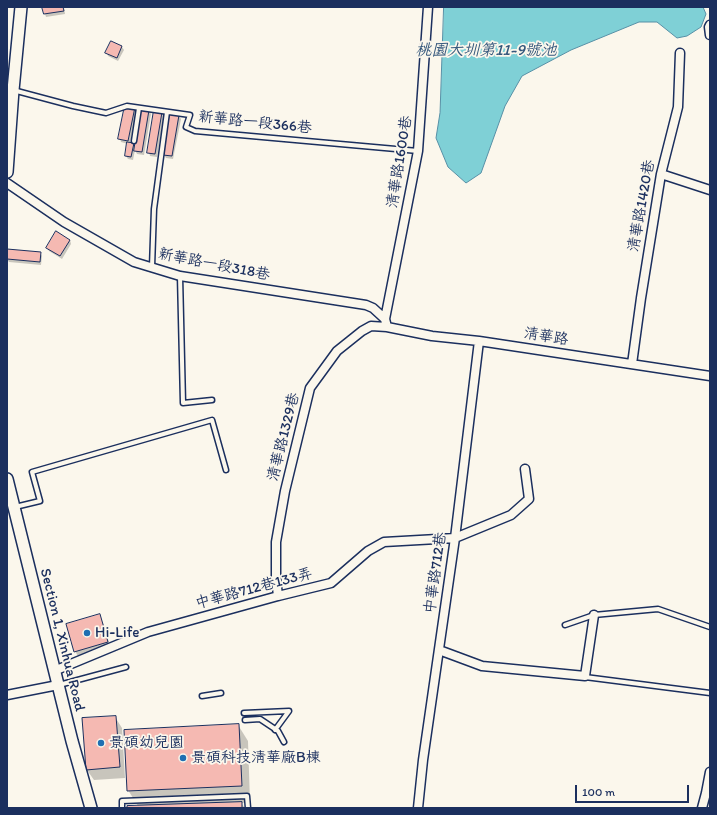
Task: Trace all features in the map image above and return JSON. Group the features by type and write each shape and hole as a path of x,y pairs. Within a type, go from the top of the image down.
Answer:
{"street":[{"path":"7,172 21,7"},
{"name":"清華路1600巷","path":"386,323 418,151 428,7"},
{"path":"710,25 710,35"},
{"name":"清華路1420巷","path":"632,364 640,298 660,174 678,107 680,53"},
{"path":"660,174 710,190"},
{"name":"新華路一段318巷","path":"7,183 64,222 134,262 180,276 366,305 373,308 386,323"},
{"name":"清華路","path":"386,323 432,336 479,341 710,376"},
{"name":"清華路1329巷","path":"278,596 276,578 276,542 285,491 310,388 337,351 362,331 371,326 386,323"},
{"name":"中華路712巷","path":"418,808 423,760 455,538 479,341"},
{"name":"中華路712巷133弄","path":"54,671 148,632 331,583 368,551 384,542 455,538 511,515 530,499 525,469"},
{"name":"Section 1, Xinhua Road","path":"7,479 54,671 91,808"},
{"path":"439,650 482,666 585,676 594,615"},
{"path":"7,695 58,685"},
{"path":"702,808 708,794 710,772"}],"lane":[{"name":"新華路一段366巷","path":"13,90 106,113 127,106 190,115 186,127 195,131 418,151"},
{"path":"134,141 139,108"},
{"path":"152,267 154,209 167,112"},
{"path":"180,276 183,403 212,400"},
{"path":"14,507 40,501 32,472 212,420 226,470"},
{"path":"565,625 594,615 640,609 658,609 710,627"},
{"path":"58,685 126,667"},
{"path":"585,676 710,693"},
{"path":"202,696 221,693"},
{"path":"244,713 289,711 275,730"},
{"path":"245,720 260,719 275,730 284,742"},
{"path":"122,808 122,801 247,796 248,808"}],"water":[{"name":"桃園大圳第11-9號池","path":"444,7 703,7 706,14 701,27 687,36 677,38 657,22 639,22 571,50 522,76 505,106 481,173 466,183 448,167 436,138 440,113"}],"building":[{"path":"42,7 63,7 64,11 44,14"},
{"path":"111,41 122,46 117,58 105,53"},
{"path":"125,105 135,107 128,141 118,139"},
{"path":"141,108 149,110 142,152 134,151"},
{"path":"154,110 162,112 155,154 147,153"},
{"path":"170,113 179,115 172,156 163,155"},
{"path":"127,142 134,143 131,157 125,156"},
{"path":"56,231 70,240 60,256 46,248"},
{"path":"7,249 41,252 40,262 7,259"},
{"name":"Hi-Life","path":"100,614 108,642 74,652 66,624"},
{"name":"景碩幼兒園","path":"116,716 120,767 86,770 82,718"},
{"name":"景碩科技清華廠B棟","path":"239,724 242,786 127,791 124,730"},
{"path":"242,802 242,808 127,808 127,806"}],"place":[{"name":"Hi-Life","path":"87,633"},
{"name":"景碩幼兒園","path":"101,743"},
{"name":"景碩科技清華廠B棟","path":"183,758"}]}
